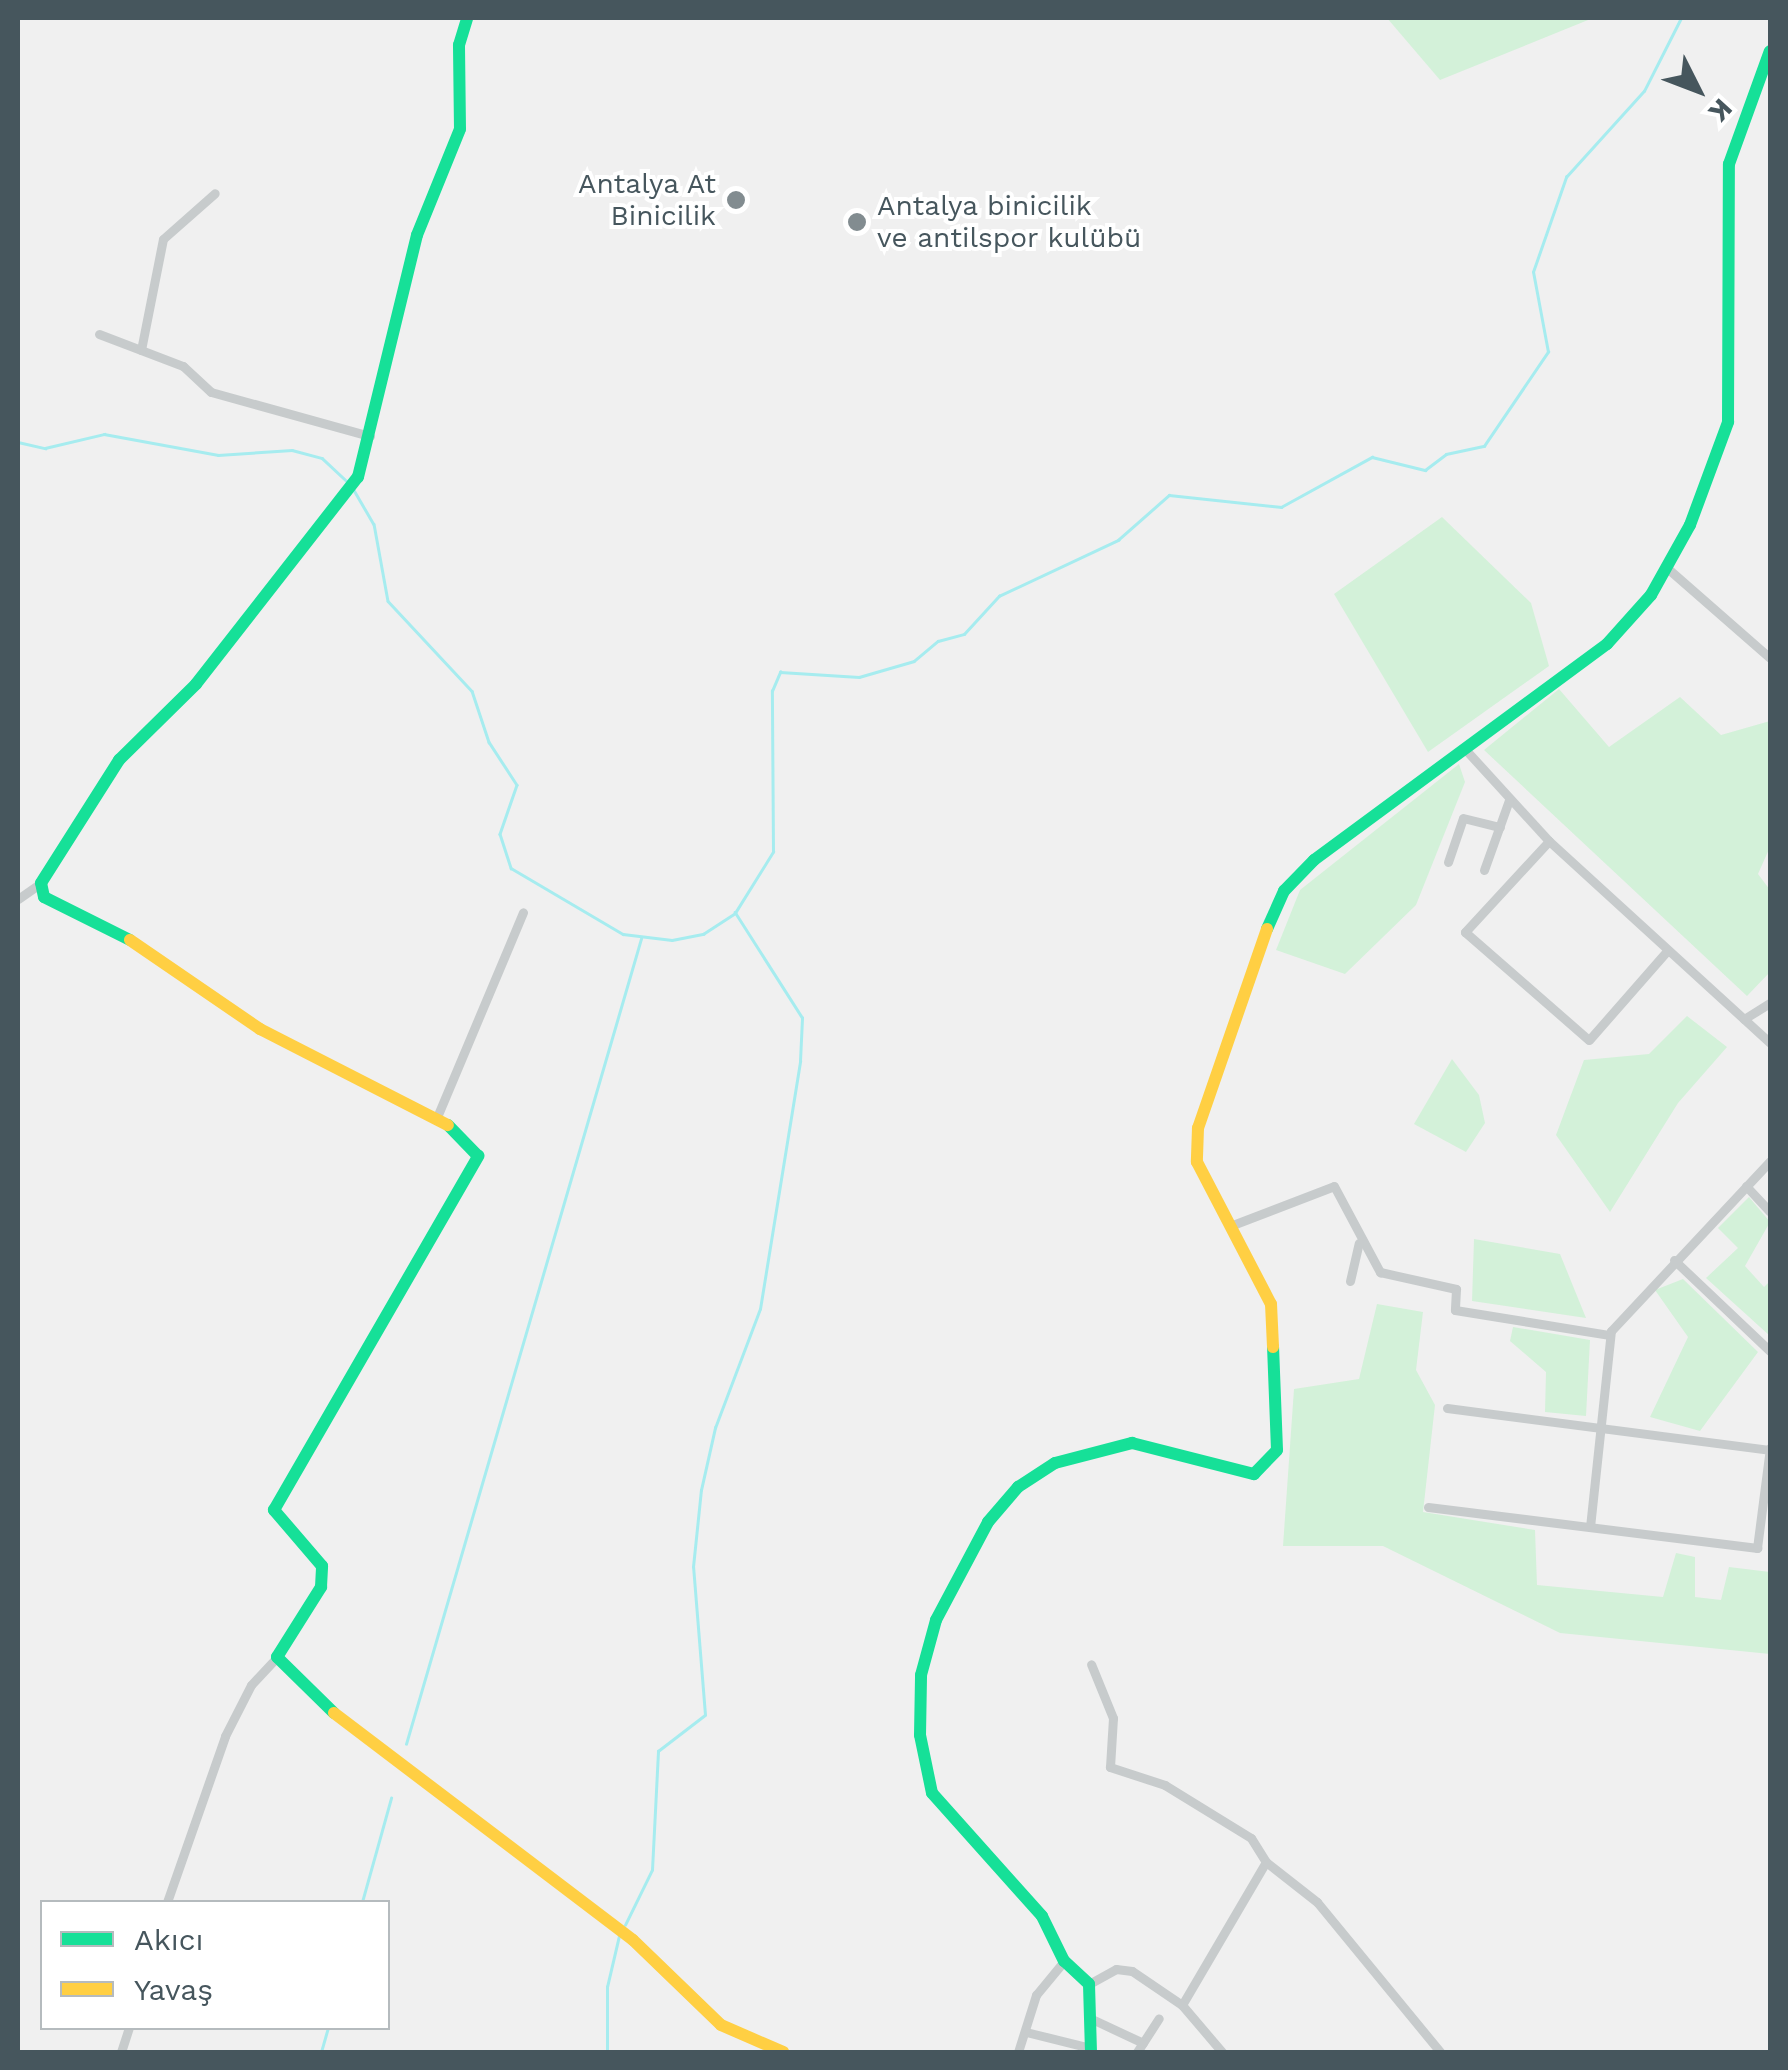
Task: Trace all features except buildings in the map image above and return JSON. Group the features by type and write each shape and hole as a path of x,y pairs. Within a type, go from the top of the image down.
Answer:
{"street":[{"path":"168,1900 225,1736 251,1685 277,1656 322,1586 322,1566 274,1510 478,1156 436,1116 260,1029 154,952 44,897 41,883 44,868 120,760 196,684 358,477 373,436 405,279 460,129 467,18"},
{"path":"1026,2032 1090,2050 1094,2020 1090,1984 1064,1961 1042,1916 932,1793 920,1734 926,1651 958,1569 1030,1476 1132,1443 1233,1474 1268,1464 1280,1429 1277,1327 1198,1162 1198,1128 1268,917 1314,860 1462,745 1607,644 1638,616 1666,567 1728,422 1728,164 1770,51"},
{"path":"141,350 163,239 215,194"},
{"path":"99,334 183,366 212,392 373,436"},
{"path":"1666,567 1770,658"},
{"path":"1462,745 1549,841 1770,1043"},
{"path":"1484,870 1510,800"},
{"path":"1448,862 1464,818 1500,826"},
{"path":"1549,841 1465,932 1590,1040 1666,952"},
{"path":"18,900 41,883"},
{"path":"436,1116 523,912"},
{"path":"1744,1019 1770,1003"},
{"path":"1590,1528 1596,1428 1610,1335 1674,1260 1770,1161"},
{"path":"1230,1226 1324,1184 1334,1186 1360,1241 1380,1272 1456,1289 1455,1310 1610,1335"},
{"path":"1746,1186 1770,1212"},
{"path":"1350,1281 1360,1241"},
{"path":"1674,1260 1770,1351"},
{"path":"1428,1507 1757,1548 1770,1449 1447,1408"},
{"path":"277,1656 292,1679 361,1735 632,1940 721,2025 783,2052"},
{"path":"1091,1664 1114,1718 1110,1767 1165,1785 1251,1838 1266,1862 1317,1902 1440,2052"},
{"path":"1182,2005 1266,1862"},
{"path":"1018,2052 1036,1994 1064,1961"},
{"path":"1090,1984 1116,1969 1132,1971 1182,2005 1222,2052"},
{"path":"1094,2020 1140,2048 1159,2018"}],"green space":[{"path":"1387,18 1593,18 1440,80"},
{"path":"1442,517 1531,603 1549,666 1428,752 1334,594"},
{"path":"1559,689 1609,747 1680,697 1721,735 1770,721 1770,847 1758,874 1770,890 1770,972 1747,996 1484,750"},
{"path":"1459,764 1465,782 1416,905 1345,974 1276,950 1300,890"},
{"path":"1687,1016 1727,1047 1678,1103 1610,1212 1556,1135 1584,1060 1649,1054"},
{"path":"1452,1059 1479,1095 1485,1123 1466,1152 1414,1124"},
{"path":"1749,1197 1770,1222 1745,1266 1764,1287 1770,1281 1770,1336 1706,1278 1738,1248 1718,1228"},
{"path":"1474,1239 1560,1254 1586,1318 1472,1301"},
{"path":"1683,1279 1758,1352 1700,1431 1650,1417 1688,1337 1655,1290"},
{"path":"1377,1304 1423,1312 1416,1370 1435,1405 1423,1512 1535,1530 1537,1585 1663,1597 1676,1553 1695,1557 1695,1597 1721,1600 1729,1567 1770,1572 1770,1654 1560,1633 1383,1546 1283,1546 1294,1389 1359,1379"},
{"path":"1513,1327 1590,1340 1586,1416 1545,1412 1546,1372 1510,1341"}],"waterway":[{"path":"354,490 374,524 388,601 472,691 489,742 517,785 500,834 511,868 623,934 672,940 703,934 735,913 773,852 772,691 780,672 859,677 914,661 938,641 964,634 999,596 1118,540 1169,495 1281,507 1372,457 1425,470 1446,454 1484,446 1548,352 1533,272 1566,177 1644,91 1681,18"},
{"path":"18,442 45,448 104,434 218,455 292,450 322,458 349,483"},
{"path":"625,1925 652,1870 658,1751 705,1715 693,1567 701,1490 715,1428 760,1309 800,1061 802,1018 735,913"},
{"path":"406,1744 641,939"},
{"path":"363,1900 391,1798"},
{"path":"607,2052 607,1987 619,1936"},
{"path":"321,2052 327,2030"}],"traffic: fast":[{"path":"130,940 44,897 41,883 119,760 196,684 358,477 417,235 460,129 459,45 467,18"},
{"path":"1267,929 1284,891 1314,860 1607,644 1651,595 1690,525 1728,422 1729,164 1770,51"},
{"path":"334,1713 277,1657 321,1587 322,1566 274,1510 478,1156 448,1125"},
{"path":"1091,2052 1089,1984 1064,1961 1042,1916 932,1793 920,1735 921,1675 936,1620 988,1522 1018,1487 1055,1463 1132,1443 1254,1474 1277,1450 1273,1347"}],"traffic: slow":[{"path":"1267,929 1198,1128 1197,1162 1271,1304 1273,1347"},
{"path":"130,940 260,1029 448,1125"},
{"path":"334,1713 633,1940 721,2025 783,2052"}],"place":[{"name":"Antalya At Binicilik","path":"736,200"},
{"name":"Antalya binicilik ve antilspor kulübü","path":"857,222"}]}
